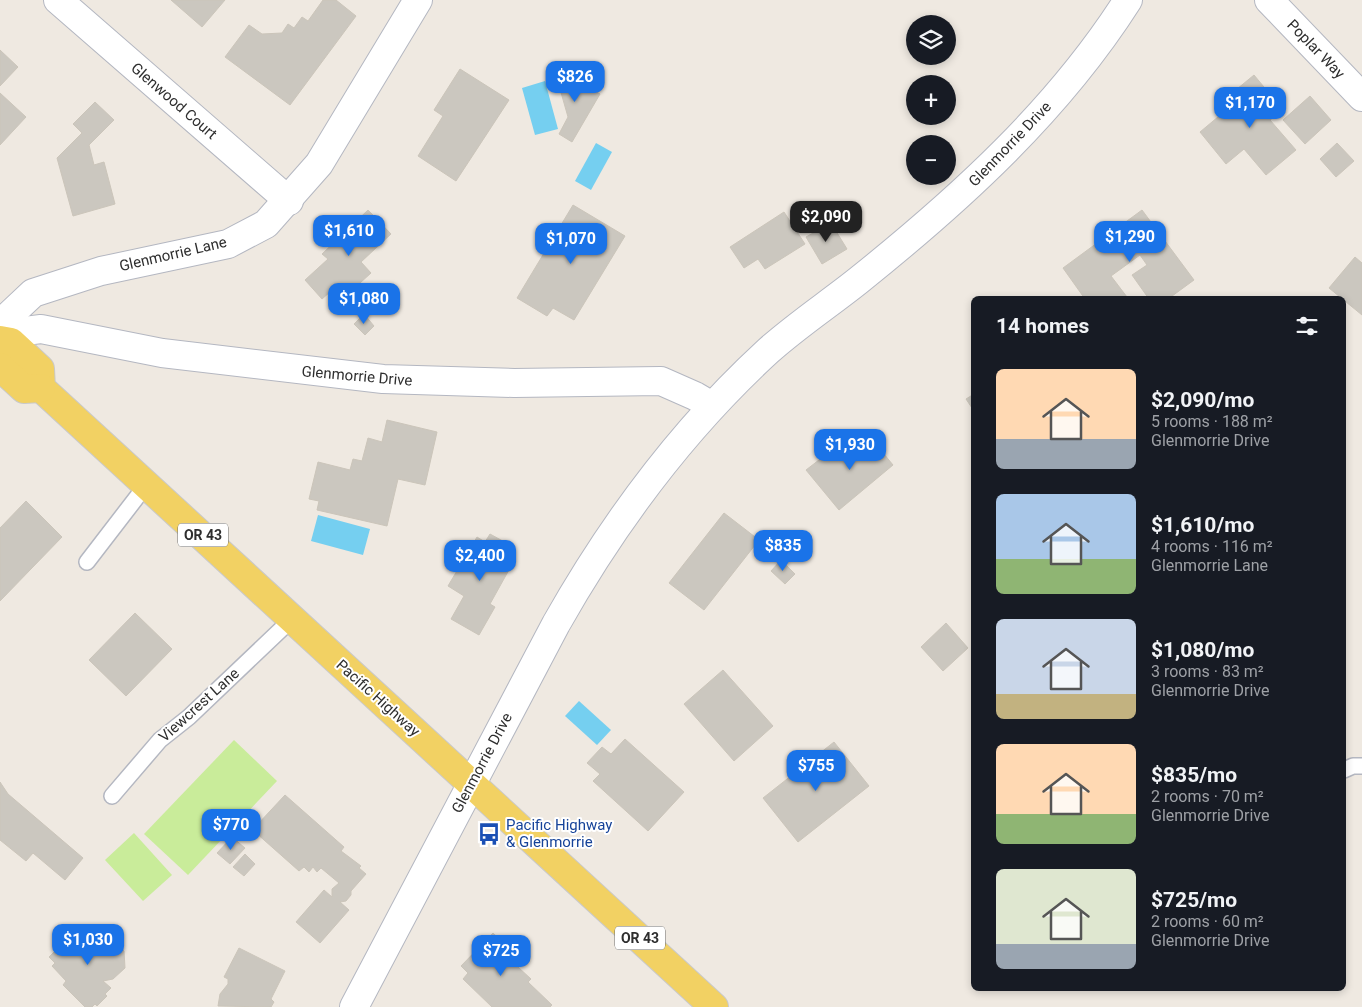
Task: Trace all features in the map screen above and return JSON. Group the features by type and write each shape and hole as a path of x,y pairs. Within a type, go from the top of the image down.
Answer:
{"main road":[{"path":"0,340 11,342 40,369 41,388 24,389 0,367"},
{"name":"Pacific Highway","path":"41,388 714,1007"}],"street":[{"name":"Glenwood Court","path":"58,0 289,201"},
{"name":"Glenmorrie Lane","path":"0,324 33,293 102,270 228,244 266,224 289,201 319,164 418,0"},
{"name":"Glenmorrie Drive","path":"354,1007 471,783 587,569 611,533 712,406 771,349 858,281 934,217 1009,148 1073,76 1128,0"},
{"name":"Poplar Way","path":"1269,0 1362,97"},
{"name":"Glenmorrie Drive","path":"0,334 41,329 162,353 383,379 514,383 661,382 695,396 712,406"}],"lane":[{"path":"87,562 147,484"},
{"name":"Viewcrest Lane","path":"112,796 160,740 189,717 292,619"},
{"path":"1346,769 1353,766 1362,766"}],"green space":[{"path":"234,740 277,781 188,875 144,834"},
{"path":"134,833 172,875 143,901 105,860"}],"water":[{"path":"545,81 558,129 535,135 522,88"},
{"path":"596,143 612,152 591,190 575,181"},
{"path":"318,515 370,529 363,555 311,541"},
{"path":"579,701 611,730 597,745 565,716"}],"building":[{"path":"171,0 225,0 202,27"},
{"path":"323,0 336,0 356,16 290,105 225,57 249,25 262,34 282,33 288,24 294,28 302,17 308,21"},
{"path":"0,50 18,67 0,86"},
{"path":"460,69 509,100 456,181 418,156 443,116 434,110"},
{"path":"559,70 600,94 572,142 559,134 568,117 560,89 551,84"},
{"path":"1254,75 1283,110 1270,120 1296,150 1266,175 1244,149 1226,164 1200,132 1243,96 1237,89"},
{"path":"0,93 26,117 0,145"},
{"path":"1310,96 1331,120 1305,144 1283,120"},
{"path":"95,102 114,120 89,145 94,165 104,162 115,204 73,216 57,158 82,133 73,124"},
{"path":"1337,143 1354,161 1336,177 1320,159"},
{"path":"573,205 625,236 574,320 553,308 547,316 517,298"},
{"path":"368,210 391,234 361,262 371,273 349,293 339,284 322,299 305,280 328,259 322,254"},
{"path":"1142,210 1194,280 1172,296 1147,296 1132,275 1147,265 1140,255 1111,276 1126,296 1083,296 1063,268"},
{"path":"784,212 805,244 765,269 758,259 744,268 730,247"},
{"path":"831,223 847,249 822,264 806,237"},
{"path":"1355,257 1362,263 1362,315 1346,302 1346,296 1339,296 1329,288"},
{"path":"364,314 374,326 365,335 354,324"},
{"path":"971,396 971,406 966,399"},
{"path":"387,420 437,432 425,485 398,479 387,526 317,510 319,501 309,499 318,462 350,470 353,459 362,461 368,438 382,442"},
{"path":"870,437 893,465 839,510 806,470 828,453 833,460 856,440 860,446"},
{"path":"26,501 62,537 0,601 0,528"},
{"path":"724,513 759,540 704,610 669,583"},
{"path":"490,534 510,545 505,553 515,559 490,604 495,607 479,635 451,619 464,596 448,586 477,537 485,542"},
{"path":"781,560 795,574 785,584 771,571"},
{"path":"135,613 172,649 126,696 89,660"},
{"path":"946,623 968,648 943,671 921,647"},
{"path":"723,670 773,726 734,761 684,704"},
{"path":"625,739 684,792 648,831 593,781 600,774 587,763 602,747 611,754"},
{"path":"834,742 869,786 798,842 763,798"},
{"path":"0,782 8,794 83,858 65,880 33,853 26,861 0,840"},
{"path":"285,795 344,847 341,851 361,866 359,868 366,874 351,891 351,895 346,901 340,902 349,910 320,943 296,922 324,890 332,897 332,889 339,883 321,868 317,872 313,867 309,872 304,867 299,871 255,832 260,827 257,825"},
{"path":"232,837 245,848 230,864 217,853"},
{"path":"245,854 255,864 244,876 233,867"},
{"path":"90,928 94,932 100,932 105,937 106,945 112,939 124,951 125,968 113,979 103,981 111,988 105,994 107,996 97,1006 95,1004 92,1007 85,1007 63,985 66,981 52,966 55,963 49,957 59,947 59,943 64,937 73,937 76,941"},
{"path":"493,933 523,962 518,967 531,979 528,982 552,1005 550,1007 492,1007 463,979 468,973 461,966"},
{"path":"239,948 285,971 271,999 274,1002 271,1007 218,1006 220,994 228,984 228,979 224,977"}],"place":[{"name":"Pacific Highway & Glenmorrie","path":"489,834"}]}
